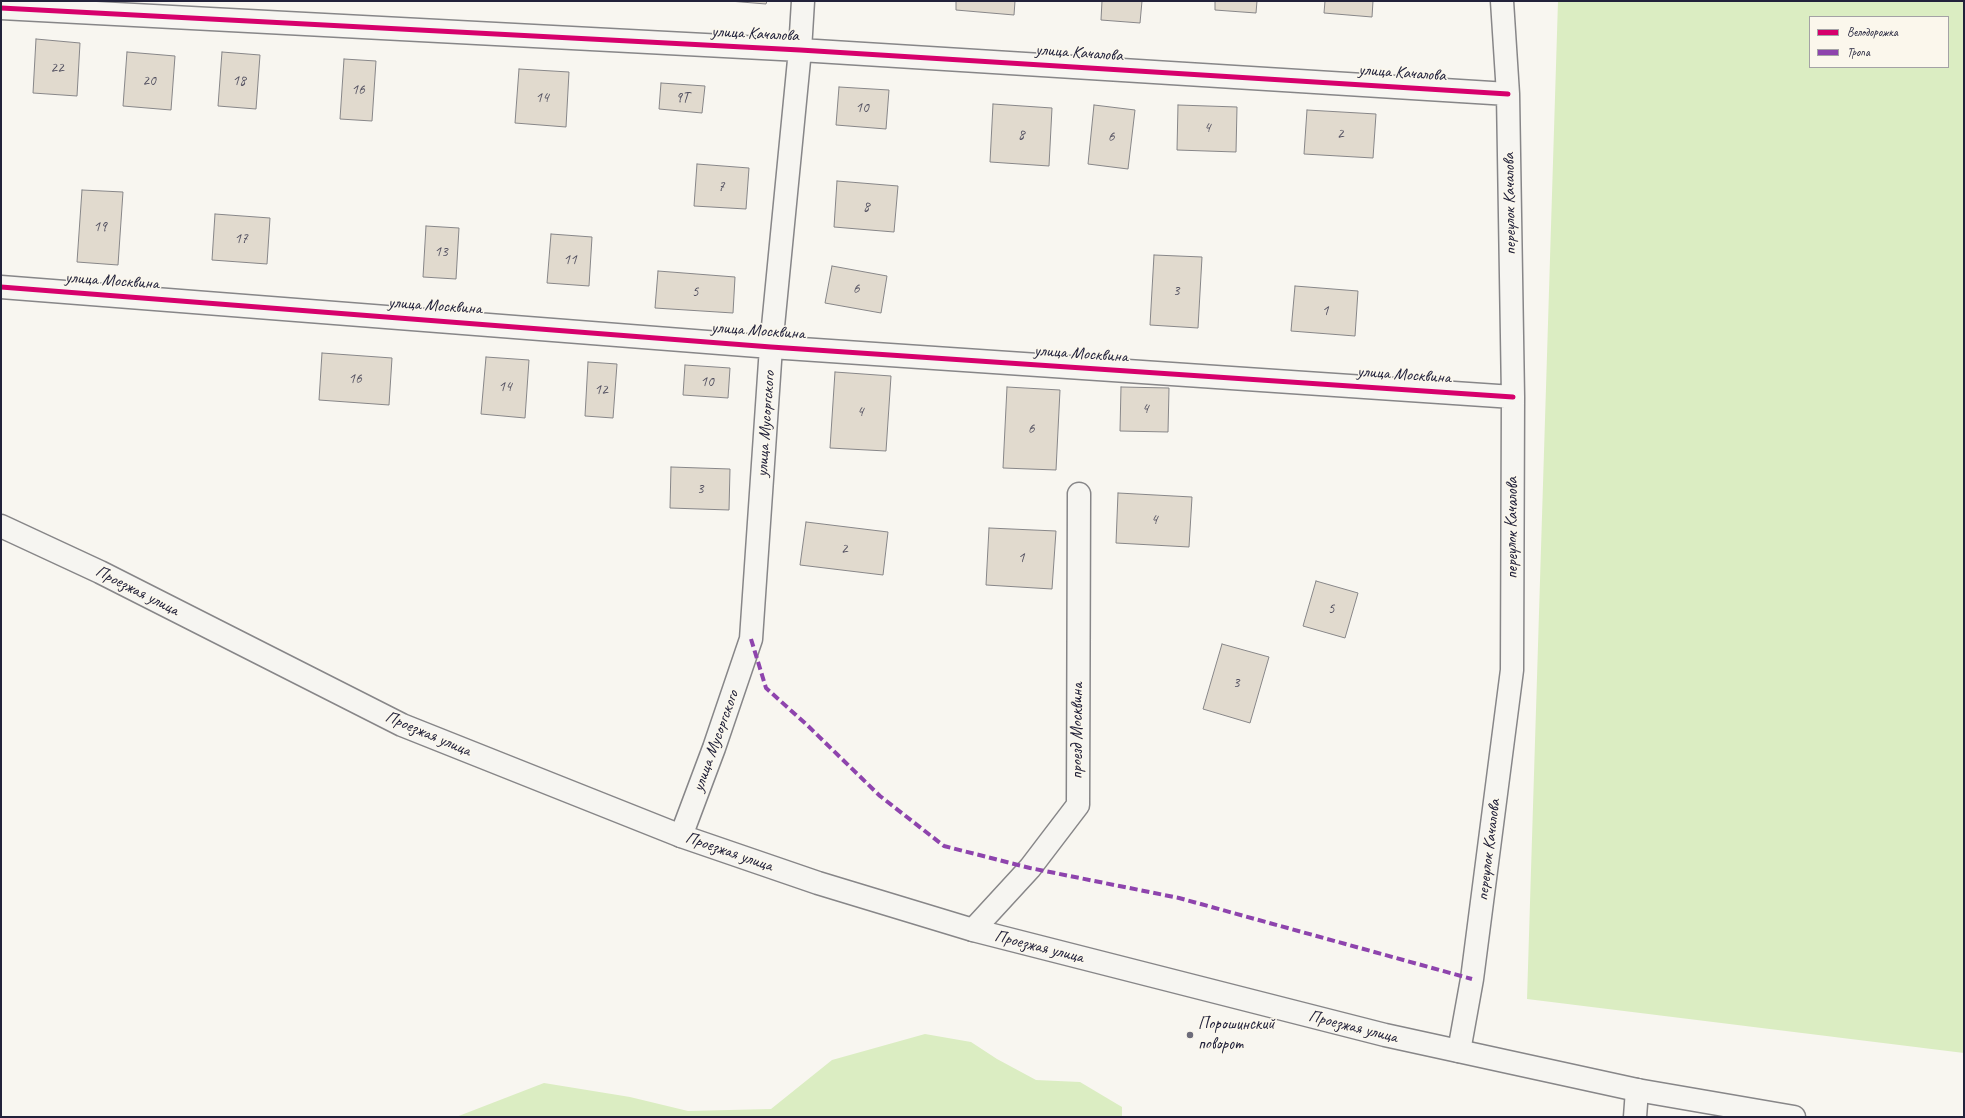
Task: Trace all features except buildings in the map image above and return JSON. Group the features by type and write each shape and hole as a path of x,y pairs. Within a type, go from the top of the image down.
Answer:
{"street":[{"name":"улица Мусоргского","path":"681,836 714,748 751,639 771,346 800,50 803,1"},
{"name":"переулок Качалова","path":"1459,1051 1473,971 1512,670 1513,397 1508,94 1502,1"},
{"name":"улица Качалова","path":"1,8 800,50 1508,94"},
{"name":"улица Москвина","path":"1,286 771,346 1513,397"},
{"name":"проезд Москвина","path":"973,930 1030,868 1078,805 1079,494"},
{"name":"Проезжая улица","path":"1,526 100,572 402,724 681,836 818,883 973,930 1377,1033 1637,1090 1794,1117"},
{"path":"1635,1117 1637,1090"}],"green space":[{"path":"1558,1 1964,1 1964,1053 1527,999"},
{"path":"925,1034 971,1042 997,1059 1036,1080 1080,1082 1122,1107 1122,1117 456,1117 544,1083 630,1097 688,1111 771,1109 832,1060"}],"marked path":[{"path":"751,639 766,688 806,724 880,796 944,846 1030,868 1179,898 1472,979"}],"cycle path":[{"path":"1,8 800,50 1508,94"},
{"path":"1,287 771,347 1513,397"}],"place":[{"name":"Порошинский поворот","path":"1190,1035"}]}
